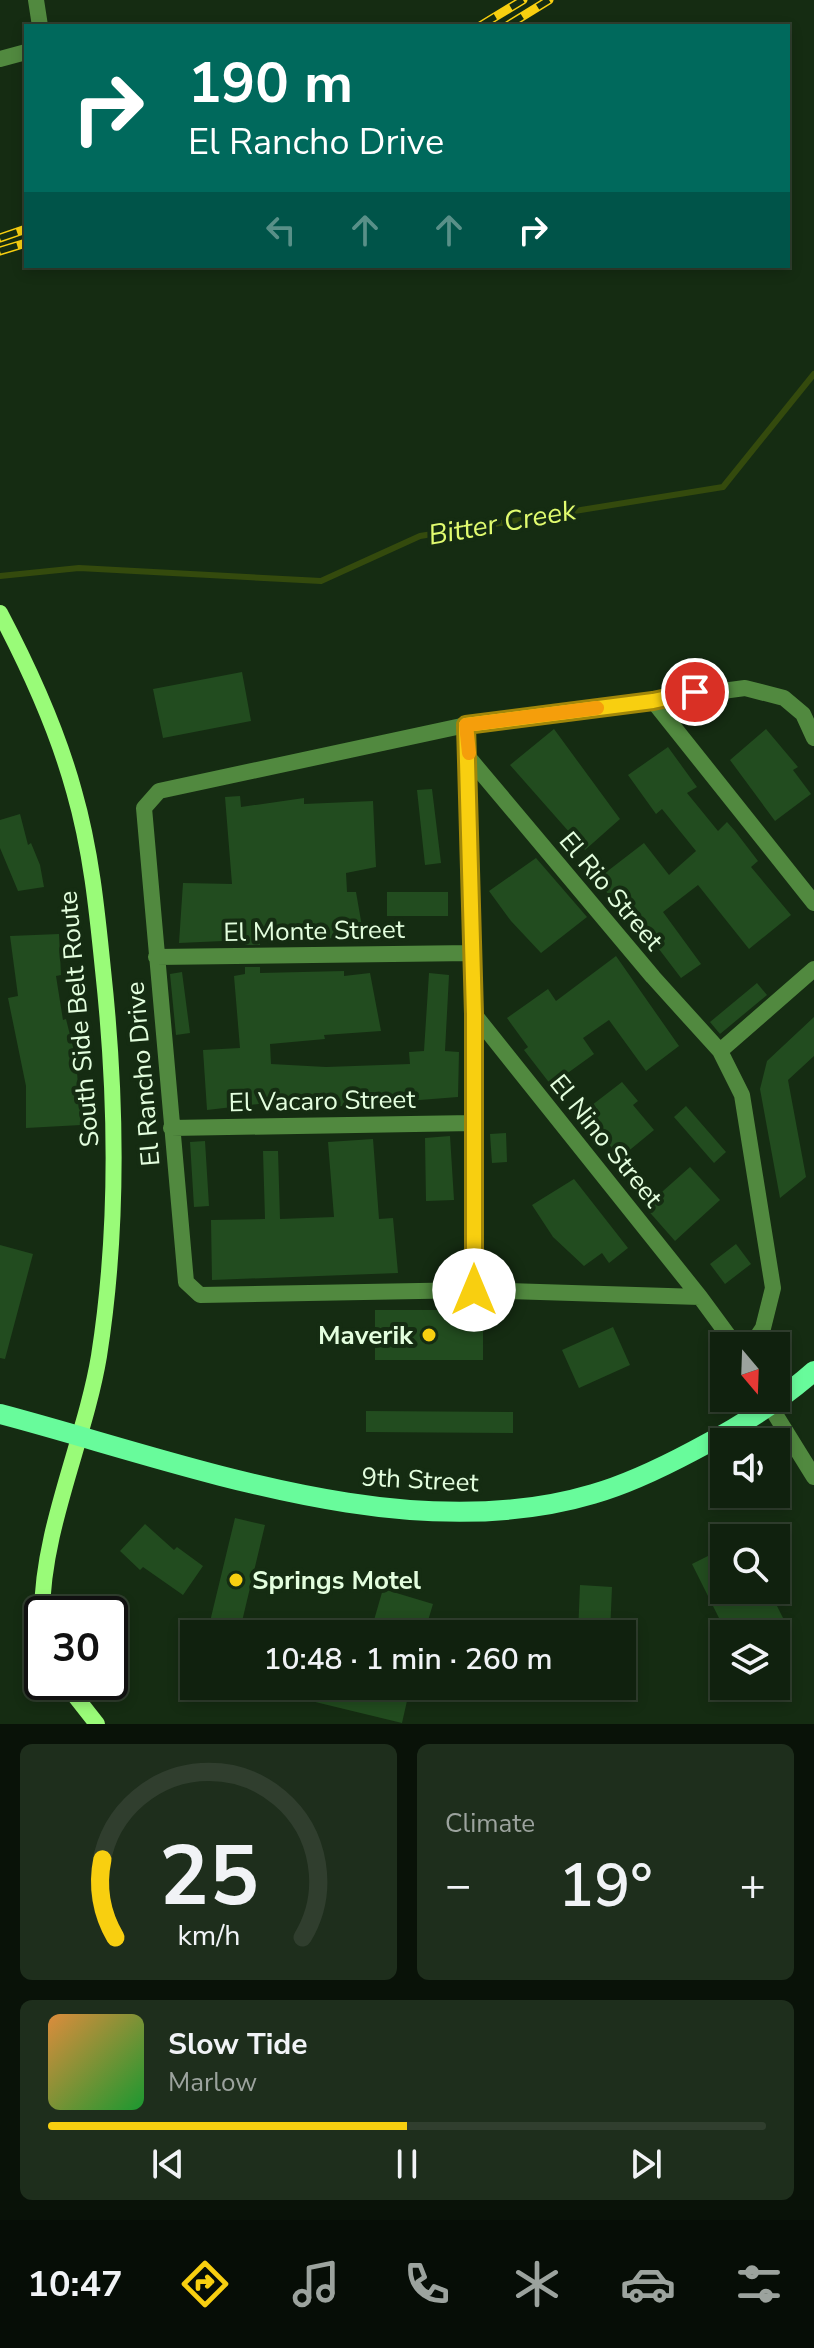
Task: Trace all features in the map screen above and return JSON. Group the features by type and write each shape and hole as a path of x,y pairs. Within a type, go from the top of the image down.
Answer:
{"main road":[{"name":"South Side Belt Route","path":"0,613 49,717 74,791 88,851 107,1002 114,1110 110,1264 98,1357 81,1435 43,1576 42,1596"},
{"name":"9th Street","path":"790,1387 814,1371"},
{"name":"9th Street","path":"0,1414 272,1487 344,1503 404,1510 464,1512 525,1507 592,1494 654,1471 722,1435 753,1412"},
{"path":"78,1700 97,1724"}],"street":[{"path":"36,0 40,24"},
{"path":"0,59 24,53"},
{"name":"El Rancho Drive","path":"700,1297 474,1290 200,1295 186,1282 144,808 159,791 466,725 745,688 784,698 803,714 814,738"},
{"path":"653,701 814,903"},
{"path":"466,725 474,1014 474,1290"},
{"name":"El Rio Street","path":"469,758 653,977 720,1051 742,1095 773,1288 760,1332"},
{"name":"El Monte Street","path":"156,957 472,953"},
{"path":"720,1051 814,969"},
{"name":"El Nino Street","path":"474,1014 700,1297"},
{"name":"El Vacaro Street","path":"171,1128 473,1123"},
{"path":"700,1297 726,1332"},
{"path":"773,1412 814,1477"}],"building":[{"path":"242,672 251,721 163,738 153,689"},
{"path":"554,729 620,819 585,850 510,765"},
{"path":"766,729 798,767 793,770 811,794 775,821 730,760"},
{"path":"668,747 697,787 687,793 718,831 727,822 735,831 758,861 751,867 791,915 749,949 698,885 663,912 701,964 681,978 643,928 640,930 596,880 644,843 669,875 696,851 662,809 656,814 628,775"},
{"path":"432,789 441,863 425,865 417,790"},
{"path":"240,796 241,807 304,798 304,804 373,801 376,867 346,873 347,892 356,892 364,938 260,939 260,945 245,945 245,940 179,943 183,883 232,884 225,797"},
{"path":"20,814 28,845 31,843 40,865 44,887 18,891 0,848 0,820"},
{"path":"536,858 587,917 541,953 511,921 489,891"},
{"path":"387,892 448,892 448,916 387,916"},
{"path":"59,934 61,975 56,976 63,1020 66,1019 76,1059 81,1125 26,1128 26,1086 8,998 18,996 10,936"},
{"path":"616,956 679,1046 646,1071 609,1020 583,1038 594,1054 551,1085 524,1050 528,1047 507,1018 548,989 556,1001"},
{"path":"245,967 260,967 260,973 344,971 344,976 370,973 381,1031 324,1035 325,1039 270,1044 271,1064 326,1067 410,1064 409,1052 424,1051 429,973 449,975 445,1051 459,1052 458,1097 317,1108 259,1104 207,1110 203,1050 240,1048 234,976 245,974"},
{"path":"182,972 190,1033 176,1035 170,974"},
{"path":"757,983 767,995 720,1034 710,1022"},
{"path":"814,1017 814,1056 788,1080 806,1177 780,1198 760,1089 767,1061"},
{"path":"622,1082 638,1101 633,1105 654,1130 620,1158 583,1112"},
{"path":"686,1106 726,1152 714,1163 674,1117"},
{"path":"506,1133 507,1162 492,1163 490,1134"},
{"path":"450,1136 454,1200 426,1201 425,1138"},
{"path":"373,1139 379,1219 393,1218 398,1273 212,1280 211,1220 265,1219 263,1151 278,1151 280,1219 334,1217 328,1142"},
{"path":"205,1141 209,1206 194,1207 190,1142"},
{"path":"690,1167 720,1200 675,1241 645,1207"},
{"path":"574,1179 628,1248 609,1263 602,1253 584,1266 553,1237 532,1205"},
{"path":"736,1244 751,1264 725,1284 710,1264"},
{"path":"0,1245 33,1254 5,1359 0,1358"},
{"name":"Maverik","path":"375,1310 483,1310 483,1360 375,1360"},
{"path":"613,1327 630,1365 579,1388 562,1350"},
{"name":"Maverik","path":"366,1411 513,1412 513,1433 366,1432"},
{"name":"Springs Motel","path":"235,1518 265,1525 242,1620 210,1620"},
{"path":"145,1524 174,1550 177,1547 203,1566 183,1595 143,1567 140,1570 120,1551"},
{"path":"710,1555 710,1600 692,1564"},
{"path":"580,1585 612,1587 611,1620 579,1620"},
{"path":"383,1589 433,1604 428,1620 374,1620"},
{"path":"712,1604 776,1604 784,1620 720,1620"},
{"path":"307,1700 407,1700 402,1723"}],"waterway":[{"name":"Bitter Creek","path":"0,576 79,568 321,581 420,536 723,487 814,374"}],"railway":[{"path":"483,24 523,0"},
{"path":"510,24 549,0"},
{"path":"0,238 24,230"},
{"path":"0,251 24,244"}],"slow traffic":[{"path":"469,753 466,725 597,708"}],"place":[{"name":"Maverik","path":"429,1335"},
{"name":"Springs Motel","path":"236,1580"}],"route":[{"path":"474,1290 474,1014 466,725 653,701 695,692"}]}
